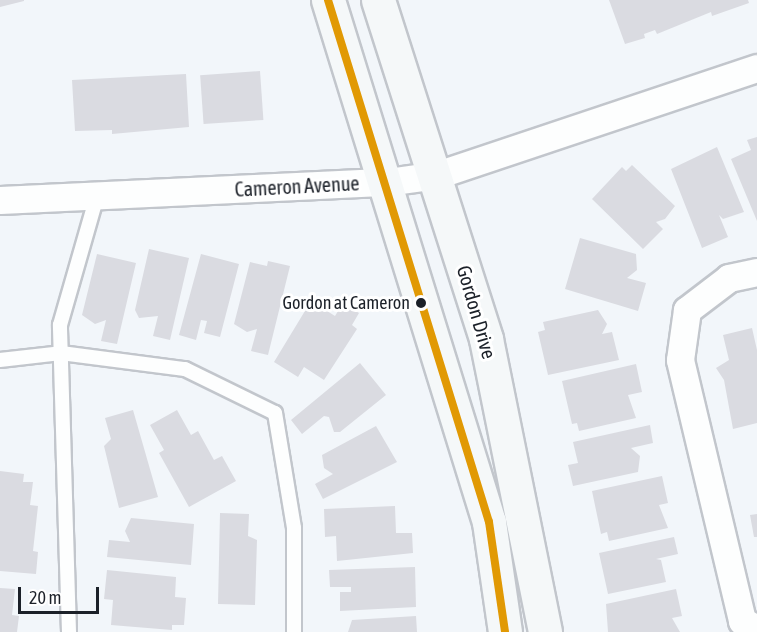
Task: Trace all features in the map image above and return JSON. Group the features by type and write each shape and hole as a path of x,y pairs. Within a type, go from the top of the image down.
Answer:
{"main road":[{"path":"327,0 387,182 489,522 505,632"},
{"name":"Gordon Drive","path":"378,0 437,175 486,339 545,632"}],"street":[{"name":"Cameron Avenue","path":"0,200 387,182 437,175 757,68"},
{"path":"757,272 729,278 687,310 680,360 742,621 757,629"}],"lane":[{"path":"69,632 60,326 97,195"},
{"path":"0,360 61,353 185,369 275,413 294,528 294,632"}],"building":[{"path":"0,0 24,0 24,1 0,7"},
{"path":"609,0 748,0 749,3 712,16 711,12 657,34 655,30 644,34 645,38 625,44"},
{"path":"260,71 263,120 204,124 200,75"},
{"path":"186,74 189,127 112,134 112,130 75,131 72,80"},
{"path":"757,137 757,221 731,159 751,150 747,140"},
{"path":"717,147 744,212 723,219 719,215 728,237 702,248 671,169"},
{"path":"632,165 675,206 665,219 656,222 663,229 643,249 592,199 622,167 626,171"},
{"path":"580,238 636,254 637,270 627,278 646,283 638,311 565,289"},
{"path":"149,249 189,258 170,340 153,336 158,316 139,318 135,310"},
{"path":"97,254 136,263 117,344 101,341 106,320 95,324 82,315"},
{"path":"201,254 239,264 220,337 204,333 207,321 201,320 196,340 179,335"},
{"path":"268,261 290,266 268,355 251,351 257,329 247,332 234,324 250,262 267,266"},
{"path":"311,301 335,316 343,303 359,313 352,325 357,329 324,380 304,367 298,377 274,362"},
{"path":"598,310 607,324 602,334 612,332 619,360 548,375 538,332 545,330 543,322"},
{"path":"752,328 757,350 757,423 733,429 724,380 716,368 729,360 723,335"},
{"path":"360,363 386,395 340,432 334,432 329,417 324,416 302,434 291,420"},
{"path":"636,364 642,392 628,395 636,418 579,431 577,423 572,424 562,381"},
{"path":"133,410 158,497 119,508 104,446 111,439 105,418"},
{"path":"177,410 191,435 198,431 214,460 222,456 236,481 189,507 159,453 164,450 150,425"},
{"path":"650,425 653,443 631,448 640,456 638,472 573,486 568,465 578,463 573,442"},
{"path":"376,426 397,462 323,499 315,484 333,474 324,468 322,455"},
{"path":"0,471 24,474 23,482 33,482 30,505 38,506 33,551 38,552 36,574 0,571"},
{"path":"662,476 668,503 659,505 668,528 609,541 607,532 601,534 592,491"},
{"path":"395,506 396,533 412,533 413,553 337,561 336,536 325,537 324,509"},
{"path":"220,513 249,514 248,536 257,540 255,605 218,604"},
{"path":"757,514 757,537 754,537 750,515"},
{"path":"131,518 194,524 191,565 107,557 109,540 130,542 125,531"},
{"path":"674,537 678,554 656,559 661,560 666,582 608,594 599,553"},
{"path":"415,567 416,607 340,611 340,592 351,592 351,587 330,587 329,570"},
{"path":"107,570 176,577 175,597 186,598 184,625 172,625 172,630 111,625 113,600 104,599"},
{"path":"0,588 15,589 12,615 19,616 17,632 0,632"},
{"path":"676,589 682,616 672,618 680,632 608,632 606,604"},
{"path":"416,616 417,632 348,632 352,620"}],"transit line":[{"path":"328,0 489,522 505,632"}],"place":[{"name":"Gordon at Cameron","path":"421,303"}]}
